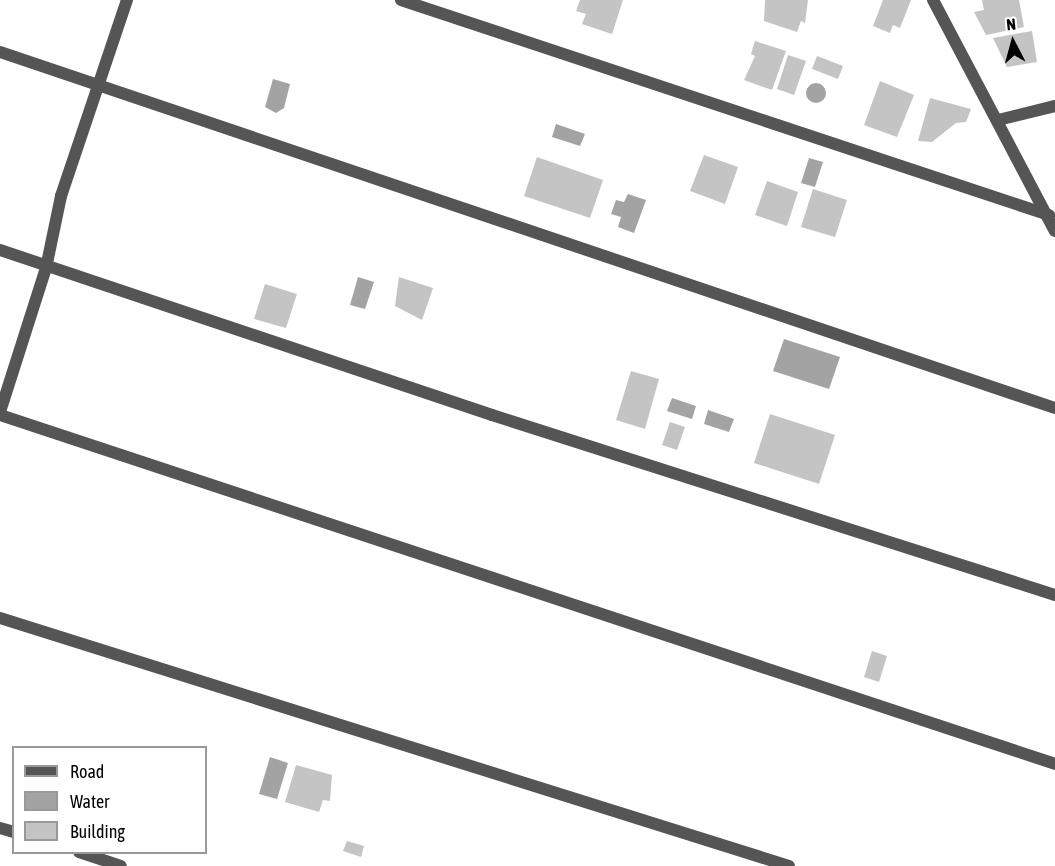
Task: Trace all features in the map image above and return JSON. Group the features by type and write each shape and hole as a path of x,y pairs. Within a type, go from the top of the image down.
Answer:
{"street":[{"path":"127,0 61,196 46,268 0,414 1055,764"},
{"path":"401,0 1049,215"},
{"path":"933,0 1049,215 1055,231"},
{"path":"0,52 1055,408"},
{"path":"998,120 1055,106"},
{"path":"0,250 46,268 1055,595"},
{"path":"0,618 789,866"},
{"path":"85,854 122,866"}],"water":[{"path":"273,79 290,84 284,108 276,113 265,107"},
{"path":"812,83 820,83 826,89 826,97 820,103 812,103 806,97 806,89"},
{"path":"556,124 585,134 580,146 552,137"},
{"path":"809,158 823,162 815,187 801,183"},
{"path":"628,194 646,200 634,233 618,227 621,217 611,214 616,200 624,202"},
{"path":"358,277 374,282 365,309 350,305"},
{"path":"784,339 840,357 829,389 773,371"},
{"path":"672,398 696,406 692,419 667,411"},
{"path":"708,410 734,419 729,432 704,424"},
{"path":"270,757 288,763 277,799 259,794"}],"building":[{"path":"580,0 623,0 612,34 582,24 586,14 576,11"},
{"path":"765,0 808,0 805,23 801,21 797,32 764,21"},
{"path":"883,0 911,0 900,28 893,25 890,33 873,26"},
{"path":"982,0 1019,0 1024,27 986,35 974,12 984,10"},
{"path":"1032,31 1037,62 1007,67 993,38"},
{"path":"755,41 786,51 772,90 744,80 755,56 751,54"},
{"path":"788,55 806,61 794,95 777,89"},
{"path":"817,56 843,66 838,79 812,69"},
{"path":"880,81 914,95 897,137 864,125"},
{"path":"930,98 971,109 966,122 956,123 932,142 918,141"},
{"path":"704,155 738,167 725,204 690,191"},
{"path":"537,157 603,180 590,218 524,196"},
{"path":"767,181 798,192 787,226 755,215"},
{"path":"813,189 847,200 835,237 801,227"},
{"path":"399,277 433,288 422,320 395,306"},
{"path":"265,284 297,294 286,328 254,319"},
{"path":"631,371 659,379 645,429 616,420"},
{"path":"770,414 835,435 819,484 754,463"},
{"path":"670,422 685,427 677,450 662,445"},
{"path":"872,651 887,656 879,682 864,677"},
{"path":"296,765 332,775 330,801 323,800 319,812 285,802"},
{"path":"347,841 364,846 361,857 343,851"}]}
